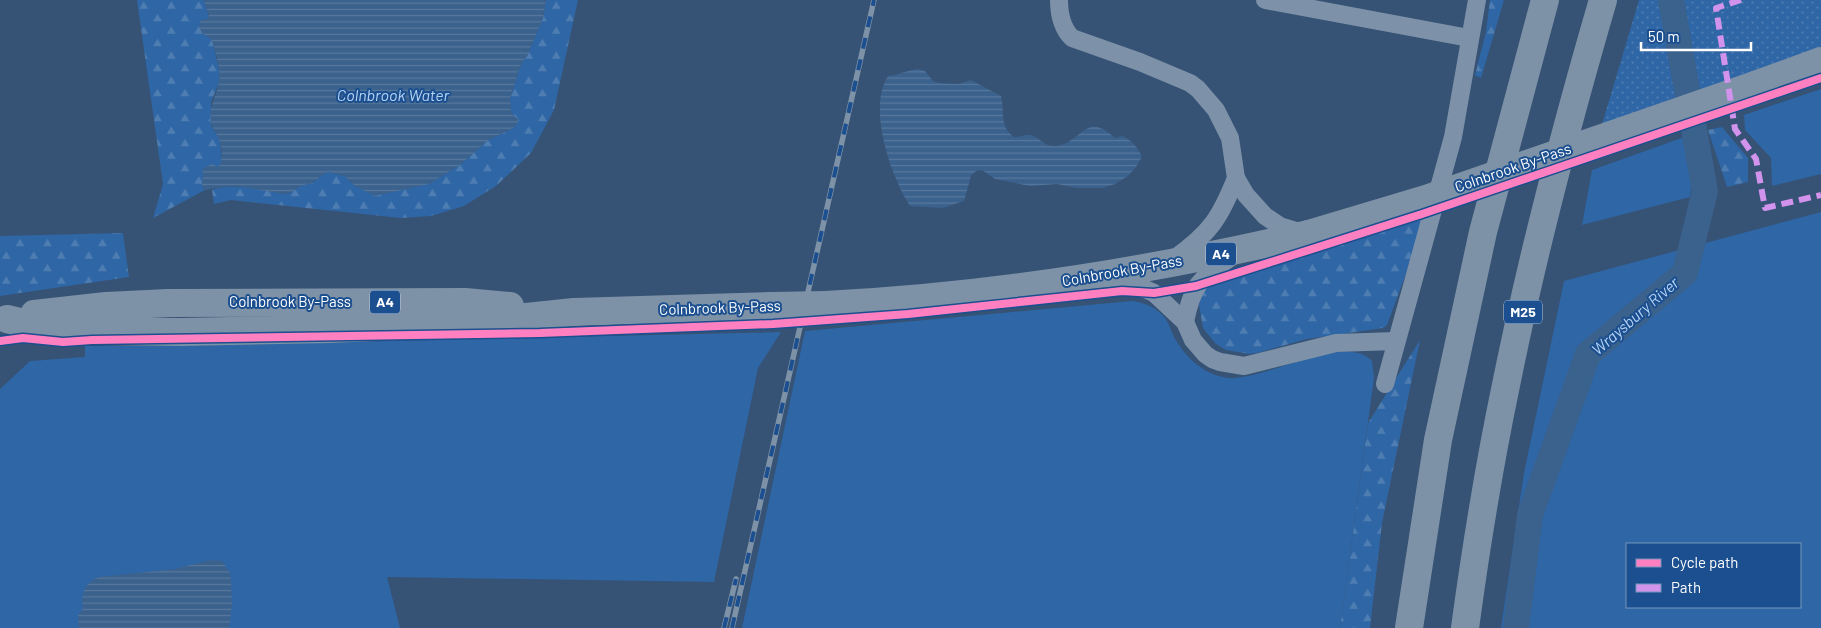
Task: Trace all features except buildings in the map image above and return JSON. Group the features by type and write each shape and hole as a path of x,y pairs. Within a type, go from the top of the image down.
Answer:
{"highway":[{"path":"1409,628 1438,440 1483,232 1545,0"},
{"name":"M25","path":"1465,628 1477,542 1506,385 1546,208 1603,0"},
{"name":"Colnbrook By-Pass","path":"3,319 41,326 100,331 181,332 329,329 467,323 574,312 825,305 953,296 1103,276 1244,249 1309,234 1426,199 1821,61"}],"street":[{"path":"1059,0 1060,16 1065,29 1072,38 1140,62 1190,83 1198,89 1216,110 1230,138 1236,178 1250,200 1265,216 1280,226 1309,234"},
{"path":"1265,0 1469,38"},
{"path":"1385,384 1453,137 1477,0"},
{"path":"1164,265 1196,243 1211,228 1223,210 1236,178"},
{"path":"1186,322 1196,286 1202,279 1244,249"},
{"path":"1103,276 1148,289 1186,322 1194,340 1212,359 1244,366 1336,343 1396,341"}],"green space":[{"path":"137,0 204,0 209,16 202,33 212,39 220,74 219,83 211,102 211,126 220,139 221,165 202,186 205,190 153,218 163,184"},
{"path":"546,0 578,0 554,110 531,153 496,186 464,206 431,216 401,218 231,200 214,204 212,190 239,187 284,194 292,192 300,186 312,183 329,172 345,176 355,186 429,184 461,164 488,140 513,128 518,120 511,113 510,98 521,64 527,56 543,18"},
{"path":"1490,0 1504,0 1481,78 1475,75 1486,32"},
{"path":"1639,0 1821,0 1821,49 1601,128"},
{"path":"1821,89 1821,174 1772,186 1771,158 1745,130 1744,115"},
{"path":"1722,127 1748,158 1748,182 1727,187 1708,130"},
{"path":"1690,135 1696,154 1690,197 1582,225 1592,170"},
{"path":"1821,212 1821,628 1501,628 1524,473 1564,281"},
{"path":"1424,218 1418,241 1387,325 1383,328 1307,339 1249,354 1226,350 1216,344 1203,328 1199,305 1203,286"},
{"path":"123,233 129,277 0,296 0,236"},
{"path":"1132,301 1146,304 1158,311 1165,318 1181,349 1192,361 1221,377 1244,377 1262,373 1324,354 1343,352 1360,354 1372,361 1374,378 1340,628 742,628 805,331"},
{"path":"781,332 758,368 714,582 387,577 400,628 0,628 0,389 30,361 85,357 85,346 174,346"},
{"path":"1420,340 1382,523 1370,628 1340,628 1368,423"}],"water":[{"name":"Colnbrook Water","path":"204,0 546,0 543,18 527,56 521,64 510,98 511,113 518,120 518,123 513,128 488,140 461,164 429,184 375,196 355,186 345,176 329,172 312,183 300,186 292,192 284,194 236,186 205,190 202,186 203,169 211,164 218,167 222,152 210,117 211,107 219,82 218,66 212,40 202,33 199,26 201,20 208,19 209,16"},
{"path":"918,69 925,71 933,81 939,83 959,84 971,80 1001,96 1004,123 1009,133 1014,137 1030,135 1050,146 1054,146 1071,140 1089,128 1096,127 1105,130 1115,138 1123,136 1137,147 1142,157 1128,176 1115,184 1103,188 1076,188 1057,184 1030,186 995,179 982,170 976,171 971,176 964,201 943,208 910,206 889,161 881,124 880,106 882,90 888,76"},
{"path":"210,560 222,561 230,573 232,605 229,628 79,628 78,616 83,608 83,594 87,586 94,579 175,569"}],"waterway":[{"name":"Wraysbury River","path":"1516,628 1530,515 1588,354 1685,273 1705,191 1671,0"}],"railway":[{"path":"732,628 874,0"},
{"path":"724,628 736,579"}],"marked path":[{"path":"1741,0 1716,8 1735,129 1756,159 1765,208 1821,195"}],"cycle path":[{"path":"0,341 23,338 63,342 540,333 773,324 908,314 1122,291 1154,293 1196,286 1422,214 1821,78"}]}
